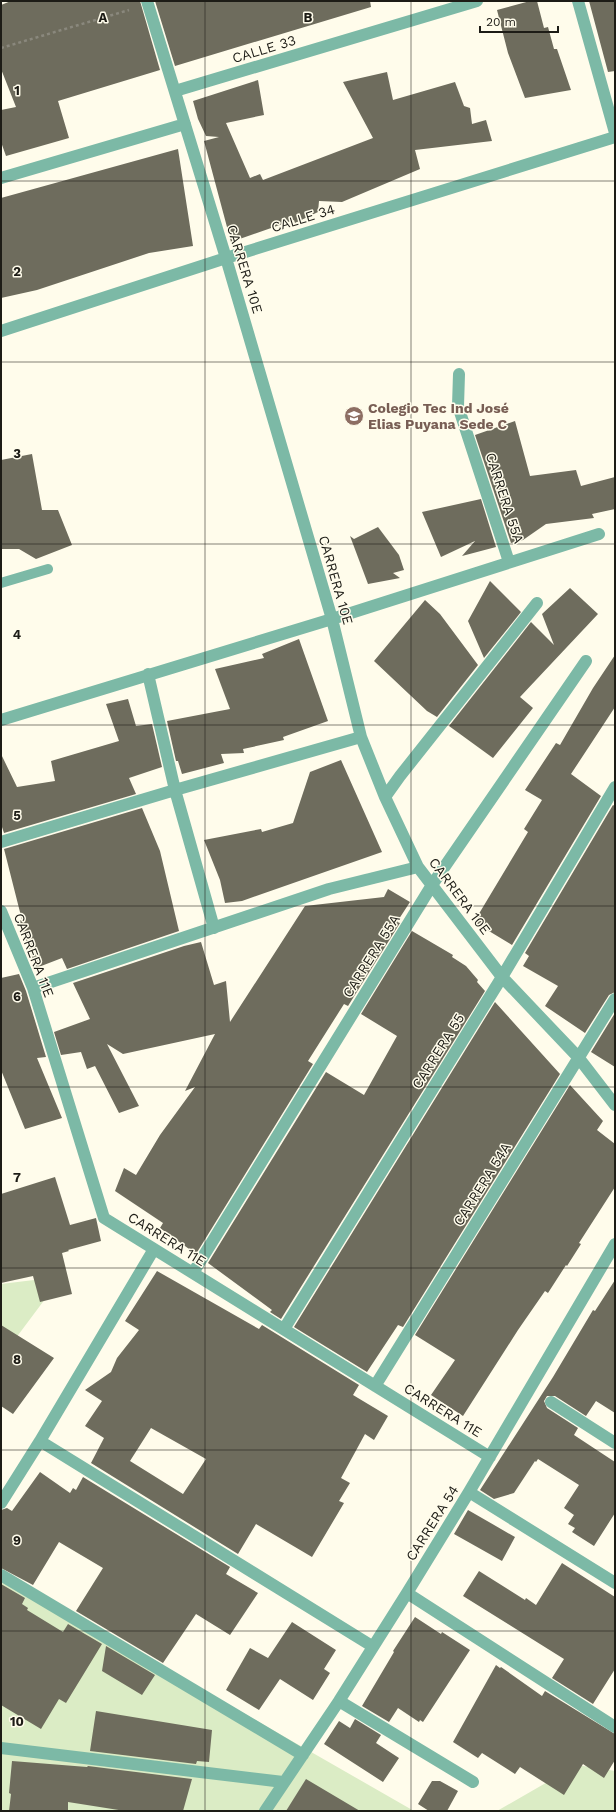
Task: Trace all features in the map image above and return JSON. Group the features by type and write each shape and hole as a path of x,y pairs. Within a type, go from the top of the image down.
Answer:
{"street":[{"name":"CALLE 33","path":"175,91 477,1"},
{"path":"578,1 615,133"},
{"name":"CARRERA 10E","path":"148,3 226,258 332,619 361,737 385,797 418,867 502,977 578,1057 615,1105"},
{"path":"1,178 185,124"},
{"name":"CALLE 34","path":"1,331 226,258 615,137"},
{"name":"CARRERA 55A","path":"458,374 458,406 509,562"},
{"path":"1,720 332,619 599,534"},
{"path":"385,797 537,603"},
{"name":"CARRERA 55A","path":"193,1273 432,885 586,661"},
{"path":"148,674 175,790 214,928"},
{"path":"1,842 361,737"},
{"name":"CARRERA 55","path":"284,1329 502,977 615,787"},
{"path":"33,988 329,889 418,867"},
{"name":"CARRERA 11E","path":"1,911 33,988 104,1218 490,1457"},
{"name":"CARRERA 54A","path":"375,1386 615,999"},
{"name":"CARRERA 54","path":"265,1811 339,1701 372,1646 407,1593 490,1457 615,1244"},
{"path":"1,1503 40,1441 154,1249"},
{"path":"551,1402 615,1444"},
{"path":"40,1441 372,1646"},
{"path":"469,1492 615,1583"},
{"path":"1,1575 303,1755"},
{"path":"407,1593 615,1727"},
{"path":"339,1701 473,1782"},
{"path":"1,1748 284,1782"}],"lane":[{"path":"1,584 48,569"}],"path":[{"path":"1,48 148,3"}],"green space":[{"path":"66,1271 1,1358 1,1284 34,1280"},
{"path":"1,1574 414,1811 1,1811"},
{"path":"577,1765 615,1771 615,1811 497,1811"}],"building":[{"path":"11,1 140,1 160,70 58,101 69,138 6,156 1,142 1,110 16,107 1,69 1,5"},
{"path":"155,1 370,1 371,7 175,66"},
{"path":"530,1 537,1 544,28 548,27 554,49 557,49 571,90 525,98 508,53 497,10"},
{"path":"589,1 615,1 615,71 608,72"},
{"path":"387,72 393,100 455,82 464,106 470,108 472,124 486,120 492,141 415,150 420,169 342,202 319,201 318,212 295,223 294,220 231,242 204,141 219,137 206,136 198,119 193,101 258,80 264,115 226,123 250,178 260,174 263,180 373,138 343,82"},
{"path":"178,149 193,246 149,253 37,290 1,298 1,198"},
{"path":"515,421 530,476 576,470 581,486 615,477 615,509 592,514 594,518 546,524 523,540 511,543 475,435"},
{"path":"32,454 42,510 58,510 72,545 36,559 19,549 1,549 1,460"},
{"path":"481,499 496,547 462,556 475,541 441,557 422,512"},
{"path":"378,527 399,555 404,570 393,573 400,578 368,584 350,536 354,539"},
{"path":"490,581 521,612 484,658 468,621"},
{"path":"570,588 598,614 520,697 533,708 493,758 449,726 531,622 554,645 542,614"},
{"path":"425,600 440,614 478,665 437,717 427,711 374,661"},
{"path":"299,639 328,721 283,737 284,740 243,749 244,753 221,754 224,763 182,774 178,761 176,761 167,721 230,709 215,669 264,658 262,654"},
{"path":"615,655 615,707 571,774 601,796 512,945 474,922 528,832 524,829 542,800 525,790 556,743 560,745 593,688"},
{"path":"128,699 136,726 152,724 162,767 129,778 136,794 4,833 1,824 1,754 17,787 55,781 51,761 119,741 106,704"},
{"path":"341,760 382,852 242,901 225,903 220,880 204,840 261,829 262,832 293,823 310,772"},
{"path":"613,805 615,806 615,992 609,995 585,1033 545,1006 558,986 523,966 529,956 525,953"},
{"path":"142,808 160,851 179,931 67,969 62,958 36,968 19,921 22,920 4,849"},
{"path":"388,889 410,902 397,922 400,923 348,1006 344,1004 308,1061 313,1064 196,1254 160,1228 163,1223 115,1191 124,1168 136,1175 160,1135 195,1087 185,1091 215,1034 123,1054 107,1044 139,1106 119,1113 95,1066 87,1069 81,1052 61,1055 54,1032 90,1019 73,983 184,946 201,942 214,985 226,981 230,1022 305,906 384,897"},
{"path":"412,931 453,955 452,957 466,966 485,991 281,1319 270,1312 272,1310 208,1263 326,1072 364,1095 397,1036 361,1014"},
{"path":"19,974 26,991 46,1057 37,1058 62,1118 25,1129 1,1070 1,978"},
{"path":"495,1002 560,1074 403,1327 398,1325 367,1372 294,1327"},
{"path":"615,1013 615,1067 591,1052"},
{"path":"570,1085 603,1121 597,1130 615,1144 615,1187 579,1243 581,1244 567,1266 566,1265 548,1293 545,1291 463,1416 431,1395 455,1360 415,1335"},
{"path":"55,1177 70,1225 96,1218 101,1241 62,1253 72,1294 40,1302 33,1276 1,1283 1,1194"},
{"path":"157,1271 259,1329 262,1325 359,1385 353,1395 388,1416 374,1440 365,1434 341,1478 350,1483 339,1501 344,1503 312,1557 256,1524 238,1554 91,1463 104,1438 85,1426 102,1401 85,1390 111,1372 117,1358 139,1330 125,1321","holes":["151,1428 206,1459 183,1494 130,1461"]},
{"path":"615,1280 615,1413 596,1401 586,1416 555,1396 547,1396 544,1401 547,1408 578,1428 574,1435 615,1462 615,1513 594,1546 572,1532 575,1528 568,1524 574,1515 564,1508 579,1485 538,1459 536,1462 535,1461 514,1493 494,1499 480,1490 553,1377 593,1310 595,1311"},
{"path":"1,1325 54,1358 13,1414 1,1406"},
{"path":"40,1472 70,1493 73,1488 76,1490 83,1477 230,1567 226,1574 258,1593 230,1635 196,1614 163,1663 76,1611 103,1568 59,1542 33,1585 1,1568 1,1510 7,1508 12,1511"},
{"path":"468,1510 515,1537 502,1561 454,1534"},
{"path":"562,1563 615,1597 615,1669 593,1704 552,1678 564,1659 463,1596 479,1571 525,1600 526,1598 536,1605"},
{"path":"1,1584 25,1598 22,1604 28,1608 27,1610 63,1632 68,1624 102,1644 66,1703 59,1699 41,1729 1,1705"},
{"path":"415,1617 441,1634 442,1632 470,1650 423,1722 420,1720 419,1722 398,1708 389,1722 362,1706 394,1652 393,1651"},
{"path":"292,1622 336,1650 324,1669 330,1673 313,1700 280,1679 259,1710 226,1690 250,1648 268,1658"},
{"path":"106,1646 155,1675 142,1695 102,1671"},
{"path":"496,1665 542,1696 545,1691 615,1734 615,1760 604,1778 583,1764 564,1795 520,1767 515,1774 482,1753 478,1758 453,1742"},
{"path":"96,1711 212,1730 209,1762 197,1761 196,1764 90,1751"},
{"path":"355,1719 381,1735 376,1743 399,1758 383,1782 324,1744 339,1721 350,1728"},
{"path":"12,1761 88,1766 192,1779 183,1811 125,1811 68,1802 68,1811 9,1811"},
{"path":"306,1779 360,1811 286,1811"},
{"path":"432,1781 440,1781 458,1791 447,1811 429,1811 418,1804"}],"place":[{"name":"Colegio Tec Ind José Elias Puyana Sede C","path":"354,416"}]}
